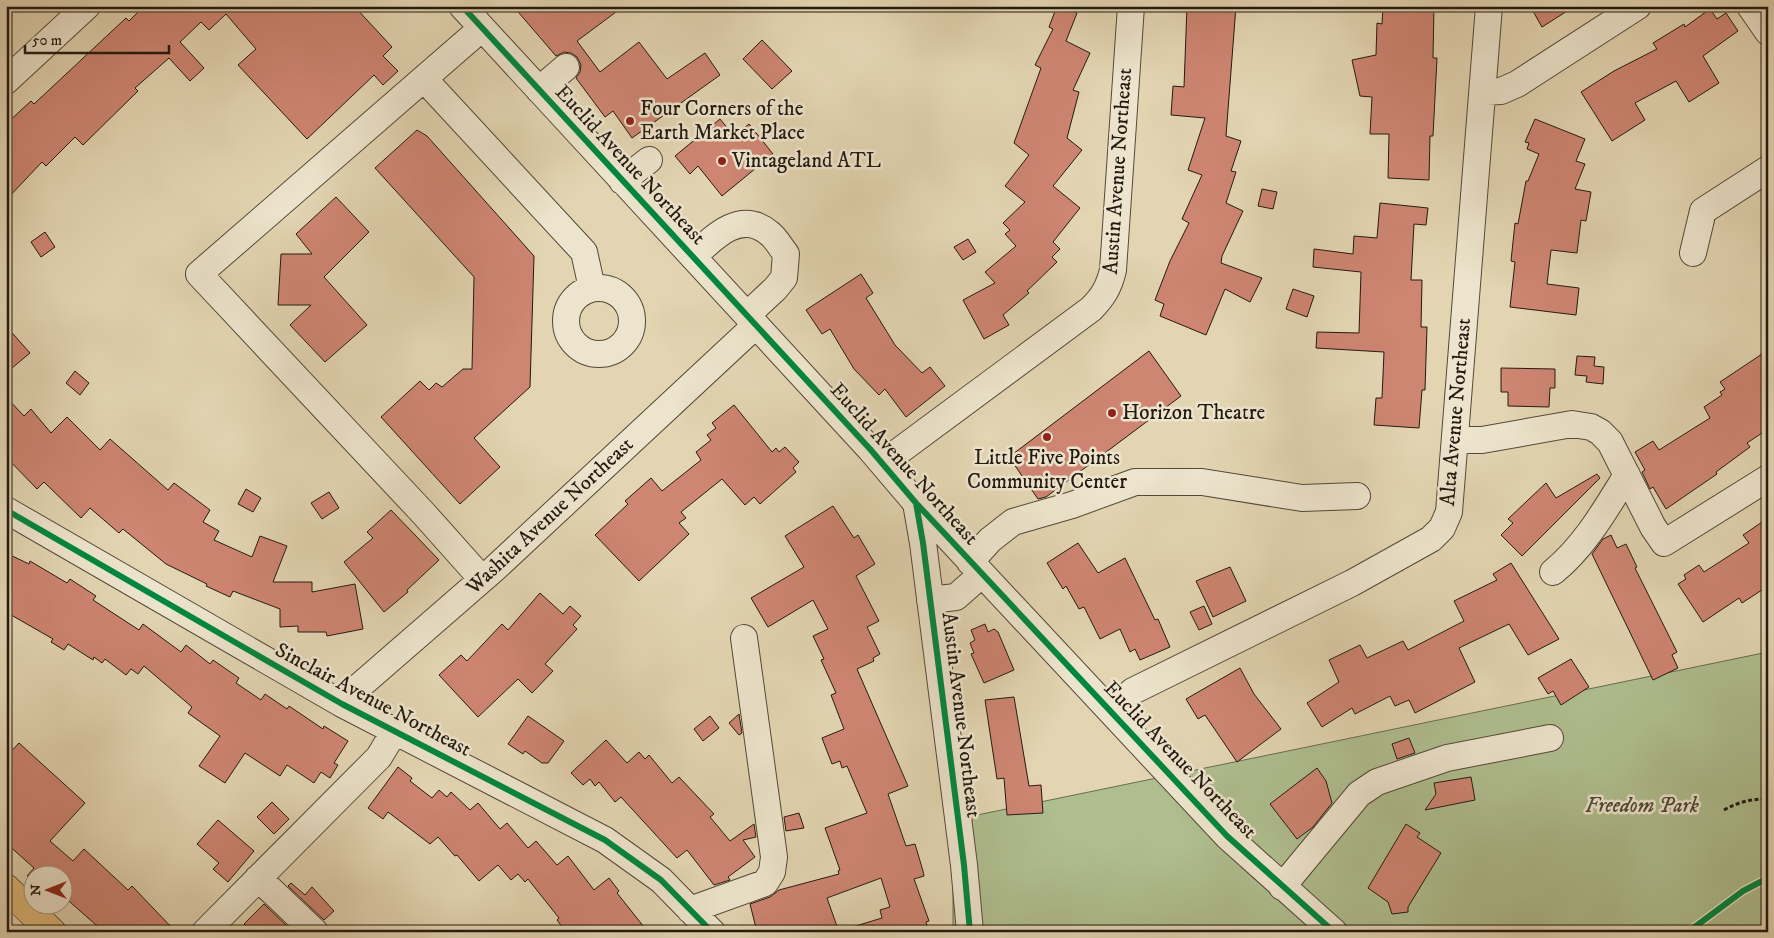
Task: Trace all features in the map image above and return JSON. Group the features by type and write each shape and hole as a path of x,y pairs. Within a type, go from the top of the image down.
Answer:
{"main road":[{"path":"6,888 52,932"}],"street":[{"path":"6,80 87,6"},
{"name":"Euclid Avenue Northeast","path":"462,6 883,464 916,503 1227,836 1334,932"},
{"name":"Austin Avenue Northeast","path":"883,464 1091,310 1102,299 1109,285 1112,270 1131,6"},
{"name":"Alta Avenue Northeast","path":"1110,710 1133,691 1352,583 1431,539 1442,528 1449,512 1456,440 1489,6"},
{"path":"1482,92 1501,91 1517,84 1638,6"},
{"path":"1750,6 1768,32"},
{"path":"482,28 425,80 200,274 424,514 482,580"},
{"path":"539,90 566,67"},
{"path":"425,80 584,252 592,288"},
{"path":"622,181 649,160"},
{"path":"1693,253 1703,211 1768,170"},
{"name":"Washita Avenue Northeast","path":"342,704 355,690 482,580 751,320 784,278 786,254 769,233 753,224 736,224 722,230 693,257"},
{"path":"1456,440 1482,440 1572,424 1591,426 1610,442 1653,527 1664,543 1768,478"},
{"path":"1553,572 1569,559 1587,538 1627,476"},
{"path":"930,600 956,597 976,568 990,540 1013,522 1072,505 1135,482 1202,482 1302,498 1357,496"},
{"name":"Austin Avenue Northeast","path":"916,503 964,865 970,932"},
{"name":"Sinclair Avenue Northeast","path":"6,510 342,704 605,840 661,880 712,932"},
{"path":"690,910 765,883 772,872 774,857 744,638"},
{"path":"204,932 379,758 394,732"},
{"path":"1282,887 1359,794 1377,782 1447,758 1550,738"},
{"path":"258,878 315,932"}],"path":[{"path":"1724,810 1737,803 1755,799 1768,799"}],"green space":[{"name":"Freedom Park","path":"1768,652 1768,932 953,932 953,820"}],"building":[{"path":"144,6 354,6 392,47 383,56 398,71 383,85 374,75 307,139 238,65 256,49 226,14 209,30 201,22 180,42 204,68 190,81 169,58 135,88 138,91 83,145 75,137 46,166 42,162 6,200 6,124 31,101 34,104 126,18 129,21"},
{"path":"513,6 624,6 577,41 600,72 639,42 667,79 705,53 720,75 632,138 613,111 605,117 576,78 580,72 581,65 577,57 571,53 564,52 556,56"},
{"path":"1057,6 1077,13 1066,41 1090,53 1073,90 1079,92 1067,138 1082,150 1053,186 1080,208 1053,242 1060,249 1052,257 1057,262 1027,291 1029,293 1003,315 1009,325 984,339 963,300 995,283 985,272 1016,246 1005,234 1010,230 1003,223 1025,202 1005,186 1029,155 1014,143 1041,68 1035,65 1053,29 1049,27"},
{"path":"1187,6 1236,6 1226,136 1241,141 1231,171 1236,172 1226,203 1243,211 1222,256 1221,263 1262,278 1250,302 1225,289 1206,335 1160,316 1164,304 1155,300 1170,261 1189,223 1182,219 1202,175 1188,170 1205,118 1171,115 1173,86 1184,87"},
{"path":"1383,6 1434,6 1433,58 1437,58 1433,136 1430,136 1429,180 1388,178 1389,134 1370,134 1372,97 1360,96 1352,60 1376,55 1377,23 1382,24"},
{"path":"1530,6 1575,6 1542,27"},
{"path":"1710,9 1717,19 1726,13 1738,31 1703,56 1719,83 1689,102 1676,81 1635,103 1645,120 1612,141 1581,92 1614,71 1657,49 1653,43 1684,24 1685,27"},
{"path":"762,40 792,71 772,89 743,59"},
{"name":"Vintageland ATL","path":"720,119 734,136 749,124 773,154 722,196 698,166 690,174 675,156"},
{"path":"1535,119 1585,139 1576,161 1585,164 1575,189 1591,192 1586,221 1581,220 1577,253 1551,250 1547,284 1579,288 1576,315 1510,307 1515,262 1511,261 1515,223 1518,224 1526,181 1528,181 1539,154 1527,149 1529,143 1525,142"},
{"path":"417,130 427,136 534,256 530,387 474,438 500,467 460,504 381,417 420,381 429,390 436,383 442,387 463,369 472,369 474,277 375,168"},
{"path":"1262,189 1277,192 1273,209 1258,206"},
{"path":"336,197 369,232 324,277 367,325 325,362 290,325 311,305 278,305 281,254 312,254 296,234"},
{"path":"1380,203 1428,208 1426,225 1414,224 1411,280 1422,280 1421,327 1427,327 1425,390 1422,390 1419,428 1374,425 1376,398 1382,398 1384,352 1316,348 1317,332 1359,333 1361,272 1313,267 1314,249 1353,254 1354,236 1377,238"},
{"path":"45,232 55,247 41,257 31,242"},
{"path":"968,239 976,252 963,260 954,247"},
{"path":"861,274 873,293 866,298 895,345 922,373 930,367 945,386 906,417 885,389 879,395 854,369 830,329 822,334 806,310"},
{"path":"1293,289 1314,296 1307,317 1286,309"},
{"path":"6,326 30,353 6,373"},
{"path":"1768,350 1768,429 1747,443 1750,447 1716,472 1717,474 1666,509 1653,487 1650,489 1642,472 1645,470 1635,452 1653,441 1659,450 1710,418 1704,407 1722,395 1720,392 1725,389 1720,382"},
{"name":"Horizon Theatre","path":"1149,351 1181,396 1046,497 1038,499 1009,457"},
{"path":"1577,356 1595,357 1594,366 1604,367 1603,384 1586,382 1587,376 1575,375"},
{"path":"1501,368 1555,369 1555,388 1550,388 1549,407 1508,406 1508,392 1501,392"},
{"path":"75,371 89,383 80,395 66,383"},
{"path":"6,397 24,416 31,409 51,433 67,417 100,450 110,439 168,490 174,483 210,510 203,522 219,531 214,540 252,557 260,536 287,546 273,582 312,582 312,592 355,584 363,629 327,636 326,632 298,632 298,626 280,627 280,609 233,591 230,597 206,586 207,584 166,564 123,529 119,533 90,508 81,518 44,482 37,489 6,457"},
{"path":"734,405 772,452 776,448 779,452 785,447 799,462 793,468 796,472 760,504 754,497 745,505 722,479 681,512 686,518 679,523 689,534 639,581 595,535 628,504 625,501 651,478 662,491 701,460 696,452 711,440 707,435 716,428 712,423"},
{"path":"1597,474 1600,478 1522,556 1501,535 1513,523 1508,519 1546,483 1556,498"},
{"path":"246,489 261,498 253,512 238,504"},
{"path":"329,492 339,508 322,519 311,503"},
{"path":"833,506 854,538 858,535 875,564 856,576 879,621 867,627 880,654 873,658 874,661 857,669 908,786 888,794 906,846 915,844 924,876 914,879 929,921 926,922 929,932 849,932 849,928 882,918 880,910 890,907 881,878 827,898 839,932 757,932 750,904 770,897 779,890 839,874 838,871 840,870 825,828 867,813 847,766 842,768 840,761 832,764 822,738 844,729 831,695 836,693 821,660 824,659 813,636 828,629 813,600 768,627 751,598 804,567 785,536"},
{"path":"391,510 439,560 407,590 408,592 384,612 344,562 373,538 367,532"},
{"path":"1768,518 1768,586 1742,603 1739,598 1703,622 1678,584 1686,579 1684,575 1699,565 1704,572 1749,543 1743,535"},
{"path":"1611,535 1617,548 1626,544 1637,567 1635,568 1677,652 1672,655 1678,668 1653,680 1592,554 1603,539"},
{"path":"1078,543 1098,573 1125,558 1155,620 1158,619 1170,647 1140,660 1135,649 1130,652 1120,629 1100,639 1084,607 1079,609 1066,586 1063,589 1047,563"},
{"path":"6,553 29,564 30,561 67,583 70,579 96,596 93,600 139,630 143,624 181,652 186,645 210,664 213,660 239,678 236,683 261,700 265,694 287,709 289,706 323,729 324,726 348,741 334,763 338,765 330,778 321,772 314,783 287,765 280,776 245,753 225,783 199,766 220,736 188,713 192,707 144,666 138,674 131,669 126,675 105,659 102,663 94,657 93,660 68,644 64,650 51,642 53,639 6,612"},
{"path":"1511,563 1559,639 1528,655 1509,624 1459,648 1475,682 1415,713 1409,700 1395,706 1390,696 1355,714 1352,708 1322,727 1307,703 1339,682 1329,660 1360,645 1367,658 1403,641 1408,650 1464,621 1454,601 1497,580 1493,574"},
{"path":"1230,567 1246,601 1213,617 1196,581"},
{"path":"540,593 563,614 570,606 581,616 573,625 577,629 545,664 553,671 532,693 518,679 478,717 439,675 461,655 467,661 502,624 508,630"},
{"path":"1204,606 1212,624 1199,630 1190,612"},
{"path":"985,624 988,632 994,629 998,632 1014,670 984,683 971,654 974,653 970,643 975,640 971,630"},
{"path":"1571,659 1589,687 1561,705 1553,691 1548,694 1538,678"},
{"path":"1240,668 1254,694 1281,729 1237,762 1205,715 1198,719 1186,699"},
{"path":"1014,697 1029,786 1041,785 1043,813 1007,815 1004,778 997,779 985,700"},
{"path":"739,714 742,733 739,735 729,723"},
{"path":"528,716 564,741 548,763 542,763 525,751 523,754 508,744"},
{"path":"710,716 719,728 703,741 694,729"},
{"path":"1409,738 1415,753 1397,759 1392,744"},
{"path":"606,740 627,763 639,752 645,759 649,755 672,783 679,777 714,814 710,817 730,841 754,824 756,837 743,840 755,857 728,877 730,880 714,885 687,850 677,858 621,797 615,802 599,782 595,786 590,779 583,785 571,773"},
{"path":"19,743 85,803 50,841 73,861 84,849 128,890 132,886 176,932 104,932 72,904 72,866 32,866 6,843 6,757"},
{"path":"398,767 412,778 410,781 432,798 439,790 447,797 451,792 470,810 478,803 500,829 507,823 528,848 536,841 557,865 568,856 594,890 609,878 619,891 617,893 648,932 566,932 557,920 559,918 528,879 525,882 518,874 511,880 498,865 479,881 457,855 455,856 438,837 430,844 388,812 383,819 368,808"},
{"path":"1317,768 1326,781 1332,803 1313,827 1297,839 1270,804"},
{"path":"1471,777 1475,800 1425,810 1436,794 1434,783"},
{"path":"272,802 289,819 274,834 257,817"},
{"path":"799,813 804,828 786,831 784,817"},
{"path":"218,820 254,851 228,882 213,869 219,863 197,844"},
{"path":"1406,824 1420,833 1417,837 1441,853 1408,907 1408,912 1392,914 1388,902 1368,888"},
{"path":"291,883 305,895 312,887 334,911 324,920 288,886"},
{"path":"264,904 293,932 252,932 244,924"}],"cycle path":[{"path":"462,6 870,449 916,503 1227,836 1334,932"},
{"path":"916,503 923,543 964,865 970,932"},
{"path":"6,510 342,704 605,840 661,880 712,932"},
{"path":"1688,932 1743,891 1768,878"}],"place":[{"name":"Four Corners of the Earth Market Place","path":"630,121"},
{"name":"Vintageland ATL","path":"722,161"},
{"name":"Horizon Theatre","path":"1112,413"},
{"name":"Little Five Points Community Center","path":"1047,437"}]}
